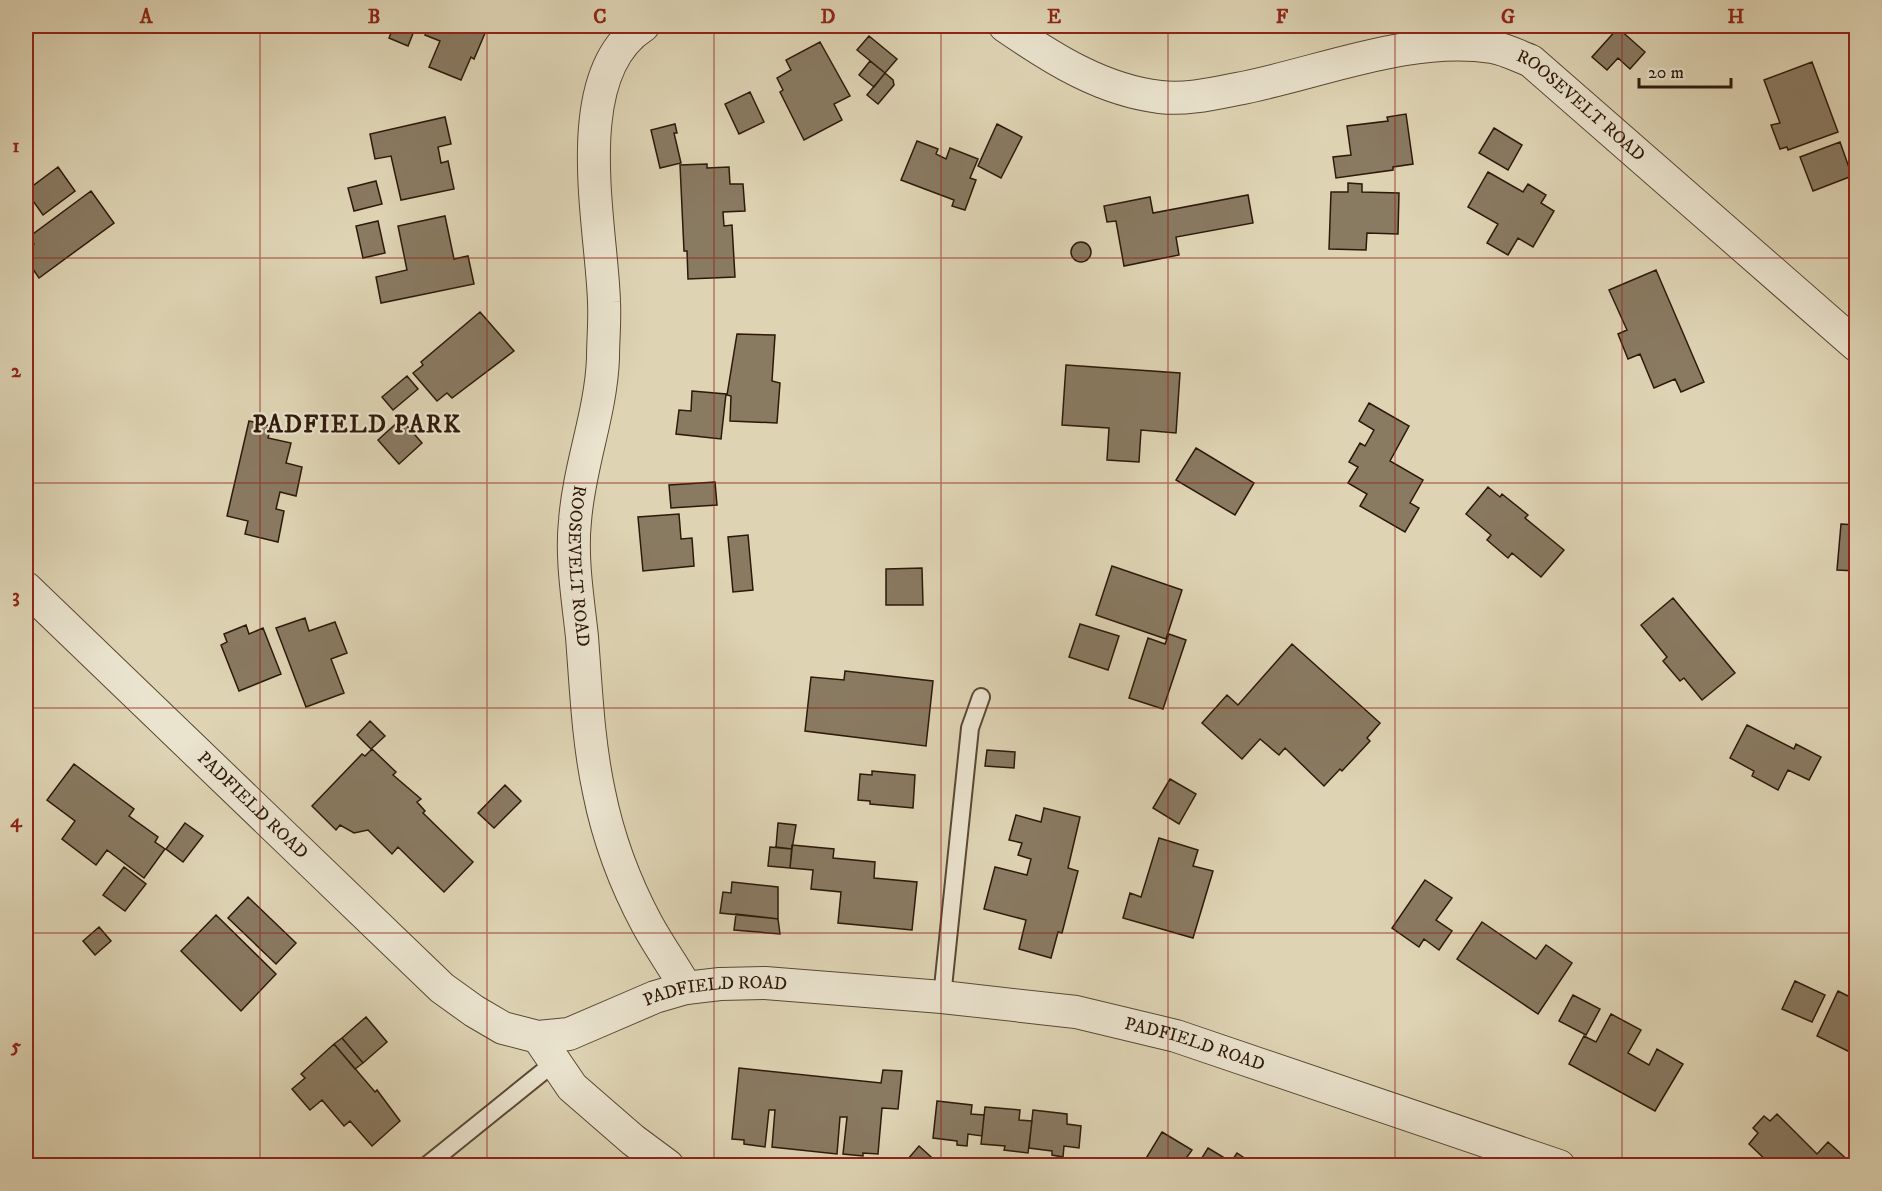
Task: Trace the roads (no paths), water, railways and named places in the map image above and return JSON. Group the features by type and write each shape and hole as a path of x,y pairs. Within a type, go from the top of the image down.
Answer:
{"street":[{"name":"ROOSEVELT ROAD","path":"1005,26 1061,62 1106,85 1164,98 1198,96 1260,85 1333,65 1413,49 1466,45 1493,47 1530,61 1857,345"},
{"name":"ROOSEVELT ROAD","path":"639,27 621,47 608,71 598,100 593,172 604,303 603,362 580,474 574,524 593,759 599,794 631,890 647,924 686,988"},
{"name":"PADFIELD ROAD","path":"26,588 442,988 503,1028 538,1037 569,1034 590,1027 620,1011 686,988 765,983 942,997 1076,1012 1166,1033 1559,1166"},
{"path":"538,1037 572,1087 633,1140 668,1166"}],"lane":[{"path":"942,997 970,728 981,697"},
{"path":"426,1166 555,1062"}],"district":[{"name":"PADFIELD PARK","path":"357,425"}]}
